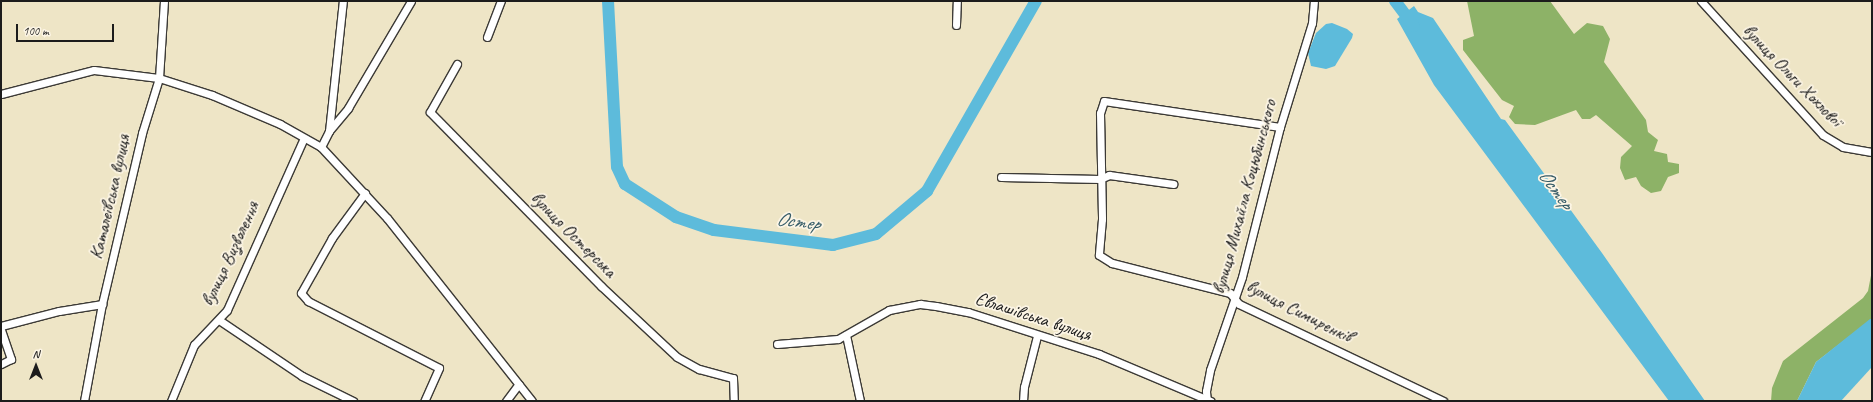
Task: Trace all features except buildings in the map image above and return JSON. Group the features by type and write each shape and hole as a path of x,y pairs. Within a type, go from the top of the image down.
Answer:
{"street":[{"name":"Каталеївська вулиця","path":"84,401 102,304 142,132 159,78 164,1"},
{"path":"329,131 343,1"},
{"path":"321,147 329,131 348,108 411,1"},
{"path":"487,37 501,1"},
{"path":"956,25 957,1"},
{"name":"вулиця Михайла Коцюбинського","path":"1208,401 1210,370 1250,247 1280,127 1312,23 1314,1"},
{"name":"вулиця Ольги Хохлової","path":"1701,1 1823,135 1843,147 1872,152"},
{"name":"вулиця Остерська","path":"457,64 430,112 601,286 677,357 694,367 733,378 734,401"},
{"path":"1,94 94,70 159,78 212,95 280,124 321,147 365,193 532,401"},
{"path":"1100,179 1100,113 1104,101 1280,127"},
{"name":"вулиця Визволення","path":"171,401 194,345 208,328 219,320 227,310 304,138"},
{"path":"1001,177 1100,179 1109,176 1173,184"},
{"name":"вулиця Симиренків","path":"1100,179 1102,219 1099,255 1112,263 1230,293 1239,304 1443,401"},
{"path":"365,193 332,238 301,293 308,301 439,368 424,401"},
{"path":"1,326 59,311 102,304"},
{"name":"Євлашівська вулиця","path":"777,344 838,339 889,310 920,304 968,312 1037,336 1099,354 1208,401"},
{"path":"219,320 302,376 353,401"},
{"path":"1,330 11,359 1,364"},
{"path":"846,335 860,401"},
{"path":"1023,401 1024,387 1037,336"},
{"path":"506,401 519,384"}],"green space":[{"path":"1467,1 1550,1 1574,34 1587,23 1603,26 1610,39 1604,62 1646,120 1648,132 1658,140 1654,151 1667,154 1668,162 1679,164 1679,173 1668,177 1661,191 1651,193 1641,186 1636,177 1625,180 1620,168 1621,157 1632,146 1596,115 1590,119 1582,119 1576,110 1535,125 1515,124 1509,117 1514,106 1502,100 1463,50 1463,40 1474,36"},
{"path":"1872,270 1872,319 1816,362 1797,401 1771,401 1772,388 1783,361 1863,298 1868,291"}],"water":[{"name":"Остер","path":"1414,6 1418,12 1433,18 1501,119 1505,120 1602,253 1705,401 1669,401 1434,85 1397,19"},
{"path":"1332,23 1347,29 1353,34 1352,38 1335,66 1326,69 1311,66 1308,53 1316,33 1326,24"},
{"path":"1870,319 1872,319 1872,367 1841,401 1797,401 1816,362"}],"waterway":[{"name":"Остер","path":"608,1 617,167 625,184 676,217 714,230 833,245 876,234 927,191 1036,1"},
{"name":"Остер","path":"1395,1 1414,26"}]}
